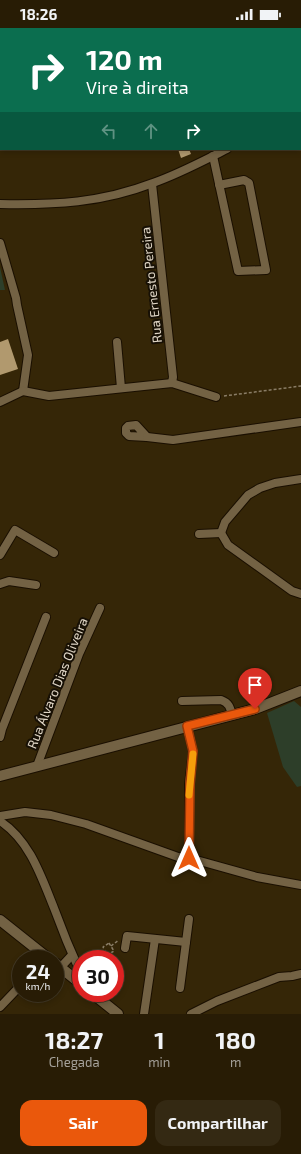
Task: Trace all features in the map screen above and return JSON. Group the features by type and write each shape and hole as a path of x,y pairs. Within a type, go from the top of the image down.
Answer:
{"main road":[{"path":"0,776 255,709 301,691"},
{"path":"0,920 37,950"},
{"path":"64,971 72,977"},
{"path":"103,1002 118,1014"}],"street":[{"path":"0,204 40,205 85,201 123,193 152,184 226,150"},
{"path":"212,156 238,271 266,270 249,183 244,180 219,185"},
{"name":"Rua Ernesto Pereira","path":"152,184 172,383"},
{"path":"0,243 16,298 27,346 28,366 23,391"},
{"path":"118,342 121,388"},
{"path":"0,402 23,391 49,396 172,383 216,397"},
{"path":"147,437 173,440 301,422"},
{"path":"221,533 225,522 248,495 260,488 275,483 301,479"},
{"path":"0,555 15,530 54,553"},
{"path":"200,534 221,533"},
{"path":"221,533 228,544 292,591 301,594"},
{"path":"0,584 9,581 36,585"},
{"name":"Rua Álvaro Dias Oliveira","path":"37,766 78,654 100,608"},
{"path":"0,736 46,617"},
{"path":"182,702 221,700 229,705 232,715"},
{"path":"187,726 193,751 190,784 189,858"},
{"path":"0,816 25,812 50,814 86,824 178,857 189,858 258,877 301,885"},
{"path":"0,821 19,837 30,852 42,876 72,955 64,957"},
{"path":"180,988 189,920"},
{"path":"125,948 127,936 186,942"},
{"path":"144,1014 155,939"},
{"path":"191,1014 217,1001 279,977 301,974"},
{"path":"0,1007 12,994"}],"path":[{"path":"216,397 301,386"},
{"path":"109,943 114,951 107,955 105,951 103,947 109,943"}],"green space":[{"path":"0,267 5,290 0,290"},
{"path":"294,701 301,707 301,786 297,787 283,767 267,713"}],"building":[{"path":"178,150 189,150 191,154 181,158"},
{"path":"8,339 18,369 0,375 0,342"}],"slow traffic":[{"path":"189,795 193,754"}],"route":[{"path":"189,858 190,784 193,751 187,726 255,709"}]}
